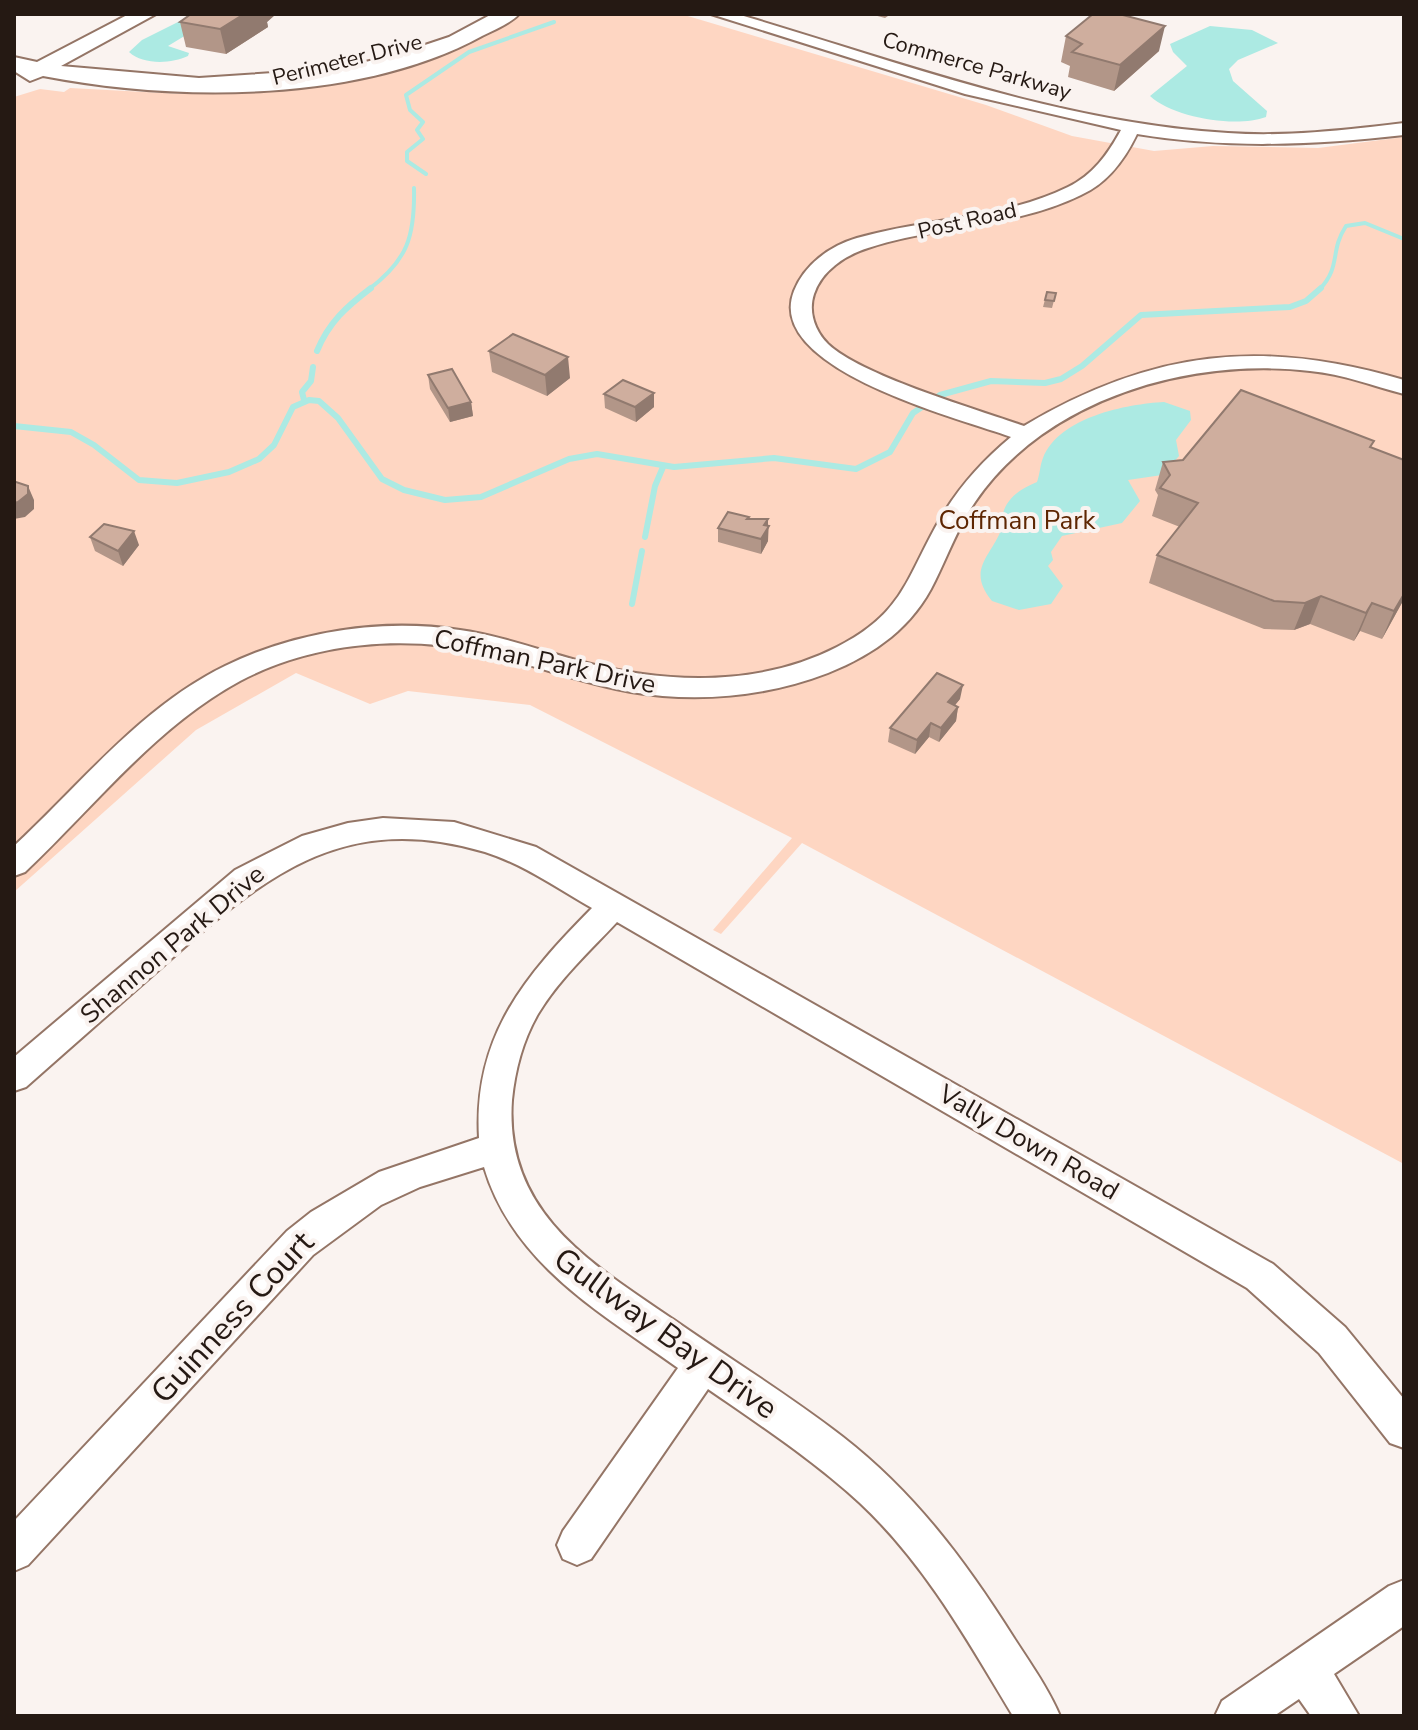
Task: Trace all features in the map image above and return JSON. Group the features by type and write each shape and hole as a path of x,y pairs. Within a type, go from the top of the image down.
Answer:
{"main road":[{"path":"14,62 108,14"},
{"path":"14,82 145,14"},
{"name":"Perimeter Drive","path":"253,82 409,46 485,14"},
{"name":"Perimeter Drive","path":"14,62 38,70 133,83 253,82 329,75 390,63 473,33 508,14"}],"street":[{"name":"Commerce Parkway","path":"719,14 1049,112 1130,130"},
{"path":"1130,130 1201,138 1291,142 1404,129"},
{"name":"Post Road","path":"1024,434 849,367 828,355 814,342 799,317 798,307 809,280 826,261 861,244 1043,203 1074,192 1109,165 1124,146 1130,130"},
{"name":"Coffman Park Drive","path":"14,864 149,733 189,701 232,674 321,644 368,637 433,636 495,647 621,681 687,688 762,682 843,656 876,637 906,610 925,583 964,499 989,467 1024,434 1086,400 1155,377 1233,362 1308,364 1404,387"},
{"name":"Shannon Park Drive","path":"14,1077 235,886 271,862 322,841 360,831 412,827 486,838 525,855 614,905"},
{"name":"Gullway Bay Drive","path":"614,905 543,981 517,1020 502,1057 494,1101 495,1149 514,1199 545,1244 580,1277 828,1450 875,1490 917,1534 959,1588 1038,1716"},
{"name":"Vally Down Road","path":"614,905 1260,1276 1332,1340 1404,1429"},
{"name":"Guinness Court","path":"14,1551 300,1243 328,1217 401,1176 495,1149"},
{"path":"577,1545 703,1364"},
{"path":"1237,1716 1404,1601"},
{"path":"1304,1668 1337,1716"}],"green space":[{"name":"Coffman Park","path":"520,14 681,14 986,105 1072,136 1154,151 1213,146 1318,148 1404,137 1404,1164 802,843 721,934 713,930 792,838 530,705 408,691 370,704 296,673 196,730 14,892 14,97 40,89 182,94 286,87 499,27"}],"water":[{"path":"194,14 191,32 168,46 189,53 188,56 157,62 129,52 142,40"},
{"path":"1210,26 1252,30 1278,43 1238,60 1229,69 1233,81 1267,111 1266,117 1239,121 1206,119 1174,110 1150,96 1187,66 1173,52 1170,44"},
{"path":"1164,402 1190,411 1191,420 1176,440 1179,456 1162,475 1128,480 1140,501 1122,523 1062,536 1051,552 1053,560 1048,566 1063,586 1051,604 1019,610 992,601 981,580 983,563 1002,528 1003,512 1007,505 1018,493 1037,482 1043,458 1051,444 1063,432 1096,415"}],"building":[{"path":"191,14 244,14 220,29 180,22"},
{"path":"1093,14 1119,14 1165,26 1120,65 1072,52 1082,44 1066,36"},
{"path":"1047,292 1056,293 1054,301 1045,300"},
{"path":"513,334 568,357 545,375 489,351"},
{"path":"452,369 471,402 448,408 428,375"},
{"path":"623,380 654,393 635,407 604,394"},
{"path":"1241,390 1374,441 1370,447 1404,460 1404,594 1394,611 1372,603 1366,613 1321,596 1305,603 1274,601 1157,555 1198,503 1160,488 1170,475 1163,462 1183,460"},
{"path":"14,482 28,486 28,494 14,503"},
{"path":"728,512 749,517 747,519 768,519 764,525 769,526 761,539 718,528"},
{"path":"104,524 134,531 118,551 90,537"},
{"path":"937,673 963,685 948,702 958,707 941,728 931,723 917,740 890,728"}],"waterway":[{"path":"426,174 407,161 407,152 423,139 417,130 423,122 410,110 406,95 469,52 554,22"},
{"path":"368,290 392,268 406,246 413,220 414,188"},
{"path":"1320,289 1331,274 1346,226 1365,223 1404,239"},
{"path":"317,351 339,316 371,288"},
{"path":"14,426 71,432 94,445 139,480 177,483 229,472 259,459 274,445 293,407 309,400 319,401 338,418 382,479 404,490 445,500 481,497 569,459 597,454 674,467 774,458 856,469 890,452 913,413 940,395 991,381 1045,383 1061,379 1082,366 1141,315 1290,307 1306,301 1320,289"},
{"path":"304,400 302,392 311,381 313,367"},
{"path":"645,537 655,486 663,467"},
{"path":"632,604 642,551"}]}
